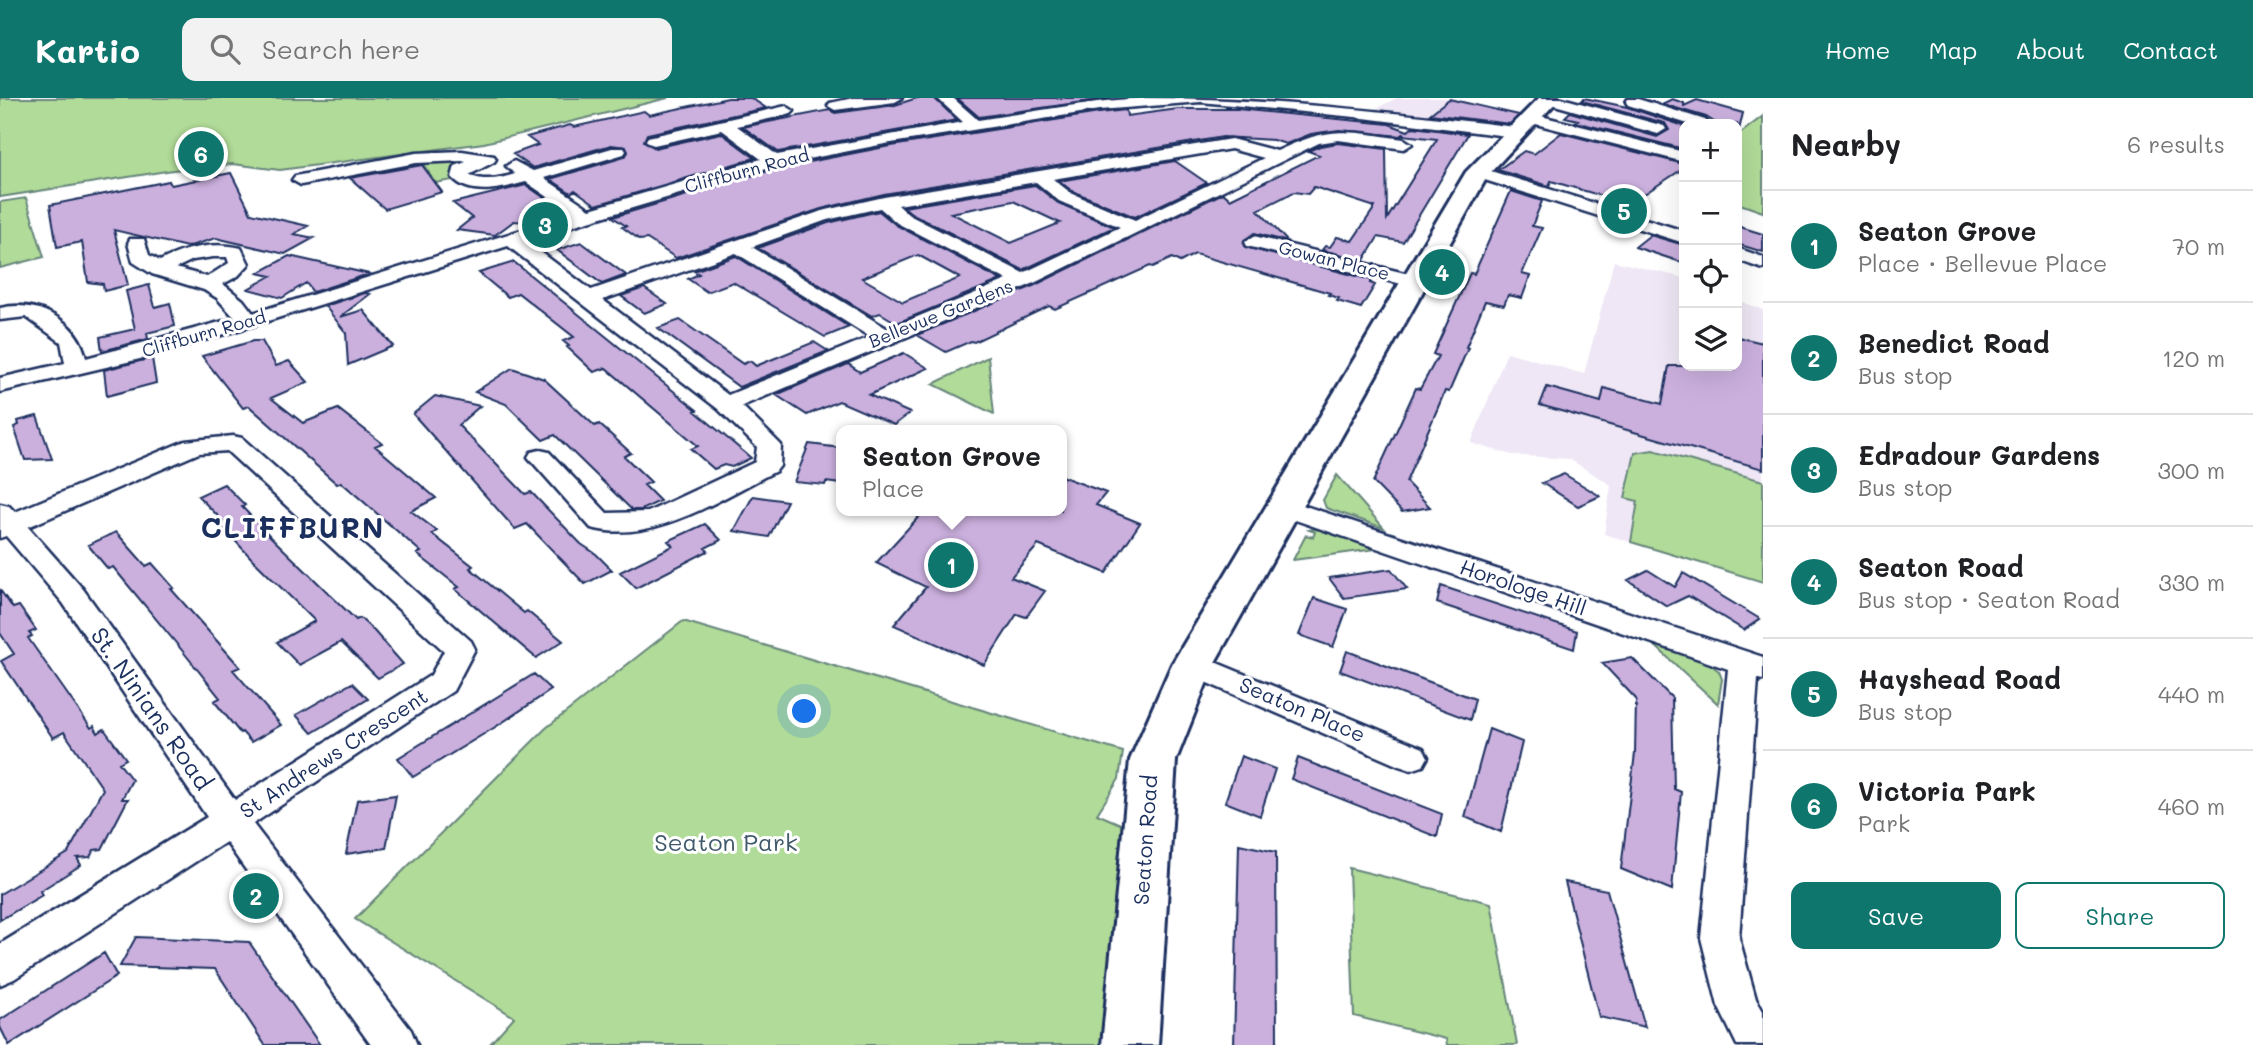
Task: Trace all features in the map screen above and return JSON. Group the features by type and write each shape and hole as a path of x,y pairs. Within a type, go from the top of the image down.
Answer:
{"street":[{"path":"835,106 862,100 895,98"},
{"path":"944,98 975,125"},
{"name":"Cliffburn Road","path":"0,385 78,368 248,321 587,215 774,161 885,139 1099,106 1201,98 1522,125 1679,157"},
{"path":"1550,98 1679,123"},
{"name":"Seaton Road","path":"1130,1045 1153,760 1193,664 1478,172 1550,98"},
{"path":"1619,98 1669,123"},
{"path":"654,140 786,111"},
{"path":"723,123 774,161"},
{"name":"Bellevue Gardens","path":"726,404 1023,281 1315,139 1338,135 1402,146"},
{"path":"588,298 822,216 884,202 1231,144 1281,157"},
{"path":"572,150 588,160"},
{"path":"494,157 461,170 460,177 472,184 488,186 618,151"},
{"path":"301,180 330,182 372,165 419,157 494,157 587,215"},
{"path":"1478,172 1679,235"},
{"path":"1039,176 1065,197 1137,227"},
{"path":"1555,196 1572,183"},
{"path":"884,202 903,219 1023,281"},
{"path":"1624,218 1641,205"},
{"path":"511,239 726,404 769,445 767,466 652,521 600,522 540,457"},
{"name":"Gowan Place","path":"1254,242 1414,281"},
{"path":"137,243 140,258 159,270 211,283 237,303 248,321"},
{"path":"738,246 886,337"},
{"path":"159,270 180,257 207,250 234,252 239,264 231,272 211,283"},
{"path":"1742,256 1763,263"},
{"path":"0,314 18,310 34,311 70,339 78,368"},
{"name":"St Andrews Crescent","path":"4,522 194,446 233,443 460,649 442,683 230,821"},
{"name":"Horologe Hill","path":"1283,506 1753,666"},
{"name":"St. Ninians Road","path":"4,522 73,596 178,750 396,1045"},
{"name":"Seaton Place","path":"1193,664 1411,757"},
{"path":"1753,666 1720,938 1738,1006 1760,1045"},
{"path":"0,966 230,821"}],"shaded area":[{"path":"1397,98 1449,98 1521,114 1509,127 1371,111"},
{"path":"1614,261 1679,277 1679,371 1742,371 1742,302 1763,310 1763,582 1604,534 1611,485 1569,459 1512,455 1471,443 1507,352 1584,374"}],"green space":[{"path":"0,98 668,98 484,143 280,170 233,164 173,170 0,197"},
{"path":"1763,116 1763,212 1742,205 1742,132"},
{"path":"421,161 464,163 452,172 453,180 405,188 391,181 429,173"},
{"path":"26,198 44,257 0,268 0,202"},
{"path":"988,357 994,414 933,384"},
{"path":"1653,450 1763,481 1763,582 1631,542 1638,501 1625,498 1635,453"},
{"path":"1337,475 1384,528 1326,508 1323,500"},
{"path":"1309,530 1376,549 1293,560 1306,535 1313,537 1315,532"},
{"name":"Seaton Park","path":"683,621 1123,752 1119,779 1097,814 1125,826 1105,1045 489,1045 514,1017 355,919 546,728"},
{"path":"1651,642 1702,658 1719,671 1722,679 1718,704"},
{"path":"1349,868 1491,903 1517,1045 1447,1045 1446,1039 1354,1016"}],"building":[{"path":"728,98 751,98 766,108 647,134 644,141 655,148 721,133 755,158 596,205 575,190 571,193 550,179 625,157 628,152 626,147 611,145 533,168 513,154 538,145 527,137 570,125 574,127 644,111 649,115"},
{"path":"917,98 934,98 957,120 778,152 743,127 830,110 835,113 895,105"},
{"path":"957,98 1111,98 979,117"},
{"path":"1584,98 1627,107 1679,124 1679,148 1575,122 1578,120 1565,117 1570,112 1657,137 1669,130 1665,123 1582,101"},
{"path":"1449,99 1519,115 1510,124 1430,114"},
{"path":"1672,99 1684,103 1684,106 1697,100 1743,113 1742,119 1709,119 1662,104"},
{"path":"1178,109 1237,109 1389,124 1408,131 1413,127 1468,134 1403,242 1378,237 1364,260 1322,250 1325,246 1330,247 1337,237 1352,241 1375,207 1314,187 1308,194 1294,192 1258,210 1288,242 1255,233 1244,240 1245,247 1372,280 1370,283 1375,285 1361,308 1337,301 1339,298 1328,295 1330,293 1195,254 1180,262 1172,258 1150,266 1055,309 1049,306 974,342 946,352 917,335 1031,287 1223,193 1230,199 1319,155 1308,151 1320,146 1338,143 1386,149 1387,219 1437,139 1403,135 1405,133 1400,136 1339,130 1311,134 1286,144 1273,140 1223,137 884,194 821,209 676,258 647,239 640,240 613,217 778,168 885,147 1099,113 1126,110 1127,116"},
{"path":"1561,133 1679,163 1679,171 1629,204 1551,181 1549,186 1498,170 1524,151 1534,154"},
{"path":"1175,161 1207,183 1135,217 1072,191 1059,181"},
{"path":"422,165 442,192 385,209 350,178"},
{"path":"231,173 251,213 308,226 294,234 314,238 285,254 216,238 187,247 114,230 128,285 104,291 103,284 88,282 82,242 57,247 50,205 169,181 171,185"},
{"path":"526,185 556,206 536,223 514,221 495,235 457,230 472,218 453,203"},
{"path":"1035,185 1058,203 1114,227 1023,270 904,207","holes":["1013,201 1060,223 1011,243 951,213"]},
{"path":"1511,191 1542,201 1532,226 1542,228 1522,274 1530,276 1522,298 1508,295 1504,305 1485,301 1449,392 1445,391 1406,482 1430,507 1402,512 1373,482 1416,388 1420,389 1438,356 1433,354 1470,273 1474,274"},
{"path":"879,211 896,225 1001,280 897,323 880,313 872,316 758,248 828,223","holes":["918,255 960,278 903,302 862,278"]},
{"path":"1742,228 1763,234 1763,252 1742,246"},
{"path":"1650,235 1679,244 1679,261 1635,247"},
{"path":"581,242 626,275 602,284 557,250"},
{"path":"289,256 369,274 313,292 306,283 282,298 248,289 271,276 258,273"},
{"path":"736,256 849,327 825,337 733,282 707,292 688,279 699,274 694,271"},
{"path":"514,262 697,410 695,411 751,458 732,467 724,465 714,469 691,449 698,446 606,368 594,372 567,347 569,346 563,341 574,337 518,293 508,297 479,273"},
{"path":"149,285 155,307 170,303 175,326 147,333 148,339 102,351 100,337 135,329 126,291"},
{"path":"644,288 667,304 644,313 621,296"},
{"path":"365,293 370,294 340,317 363,310 393,346 348,365 346,333 325,306"},
{"path":"680,320 743,364 750,361 756,366 814,342 828,351 739,387 658,328"},
{"path":"1742,338 1763,343 1763,469 1540,405 1547,387 1601,402 1604,388 1662,404 1669,366 1679,366 1679,371 1742,371"},
{"path":"253,341 262,341 276,366 289,361 308,382 271,398 303,423 338,409 382,443 375,446 436,498 411,511 437,531 432,534 473,566 470,568 524,613 527,611 563,641 536,658 455,589 459,587 417,554 421,552 341,482 337,484 249,406 243,408 202,356"},
{"path":"904,353 928,368 869,395 910,413 894,425 839,401 807,415 776,395 848,364 860,372"},
{"path":"152,358 156,383 107,396 104,370"},
{"path":"512,368 544,379 595,426 599,424 631,453 624,456 651,482 644,485 660,501 641,510 632,510 555,435 543,440 506,404 475,392"},
{"path":"435,396 480,406 458,425 525,494 531,492 581,544 612,570 585,584 527,524 515,529 413,414"},
{"path":"37,416 52,459 25,460 14,427 19,425 18,421"},
{"path":"809,444 836,447 836,483 794,482"},
{"path":"1564,474 1600,496 1578,506 1542,483"},
{"path":"1067,478 1106,493 1096,505 1140,523 1106,573 1038,545 1011,577 1045,591 1026,617 1017,614 984,665 894,625 926,587 876,563 919,516 1067,516"},
{"path":"224,484 272,538 356,620 360,618 374,631 403,664 378,678 341,642 299,665 277,642 315,621 224,529 229,527 198,496"},
{"path":"753,496 787,501 769,537 734,531"},
{"path":"705,524 721,540 705,548 708,551 636,588 620,572 673,546 668,541"},
{"path":"116,532 146,566 152,563 174,588 171,589 240,667 233,670 281,725 251,742 240,733 214,701 220,698 185,654 113,567 108,569 88,545"},
{"path":"1391,569 1407,589 1344,598 1329,578"},
{"path":"1648,570 1675,587 1683,573 1760,619 1744,630 1688,596 1667,606 1628,580"},
{"path":"1441,586 1577,631 1574,649 1437,603"},
{"path":"0,590 13,608 19,606 36,630 29,633 32,636 28,638 91,728 94,726 98,733 104,729 126,759 119,763 132,780 122,799 128,799 102,849 94,850 90,857 77,858 81,865 40,891 42,895 0,920 0,894 68,853 103,789 64,732 53,738 1,661 14,654 0,633"},
{"path":"1314,598 1347,609 1333,647 1299,635"},
{"path":"1347,651 1475,699 1470,720 1340,671"},
{"path":"1632,658 1672,698 1674,789 1681,792 1672,890 1621,869 1635,753 1636,699 1602,663"},
{"path":"534,674 551,690 497,726 413,777 398,758"},
{"path":"352,683 368,699 312,733 296,715"},
{"path":"1489,729 1522,742 1501,832 1465,817"},
{"path":"1241,756 1275,769 1260,816 1225,802"},
{"path":"1298,758 1442,814 1437,837 1291,779"},
{"path":"396,795 386,848 346,854 357,800"},
{"path":"1239,844 1276,852 1277,1045 1234,1045"},
{"path":"1565,882 1607,890 1645,1027 1599,1017"},
{"path":"136,937 249,942 320,1045 265,1045 215,969 120,966"},
{"path":"104,953 117,976 9,1045 0,1027 0,1020"}],"place":[{"name":"Victoria Park","path":"201,154"},
{"name":"Hayshead Road","path":"1624,211"},
{"name":"Edradour Gardens","path":"545,225"},
{"name":"Seaton Road","path":"1442,272"},
{"name":"Seaton Grove","path":"951,565"},
{"name":"Benedict Road","path":"256,896"}],"district":[{"name":"CLIFFBURN","path":"293,528"}]}
